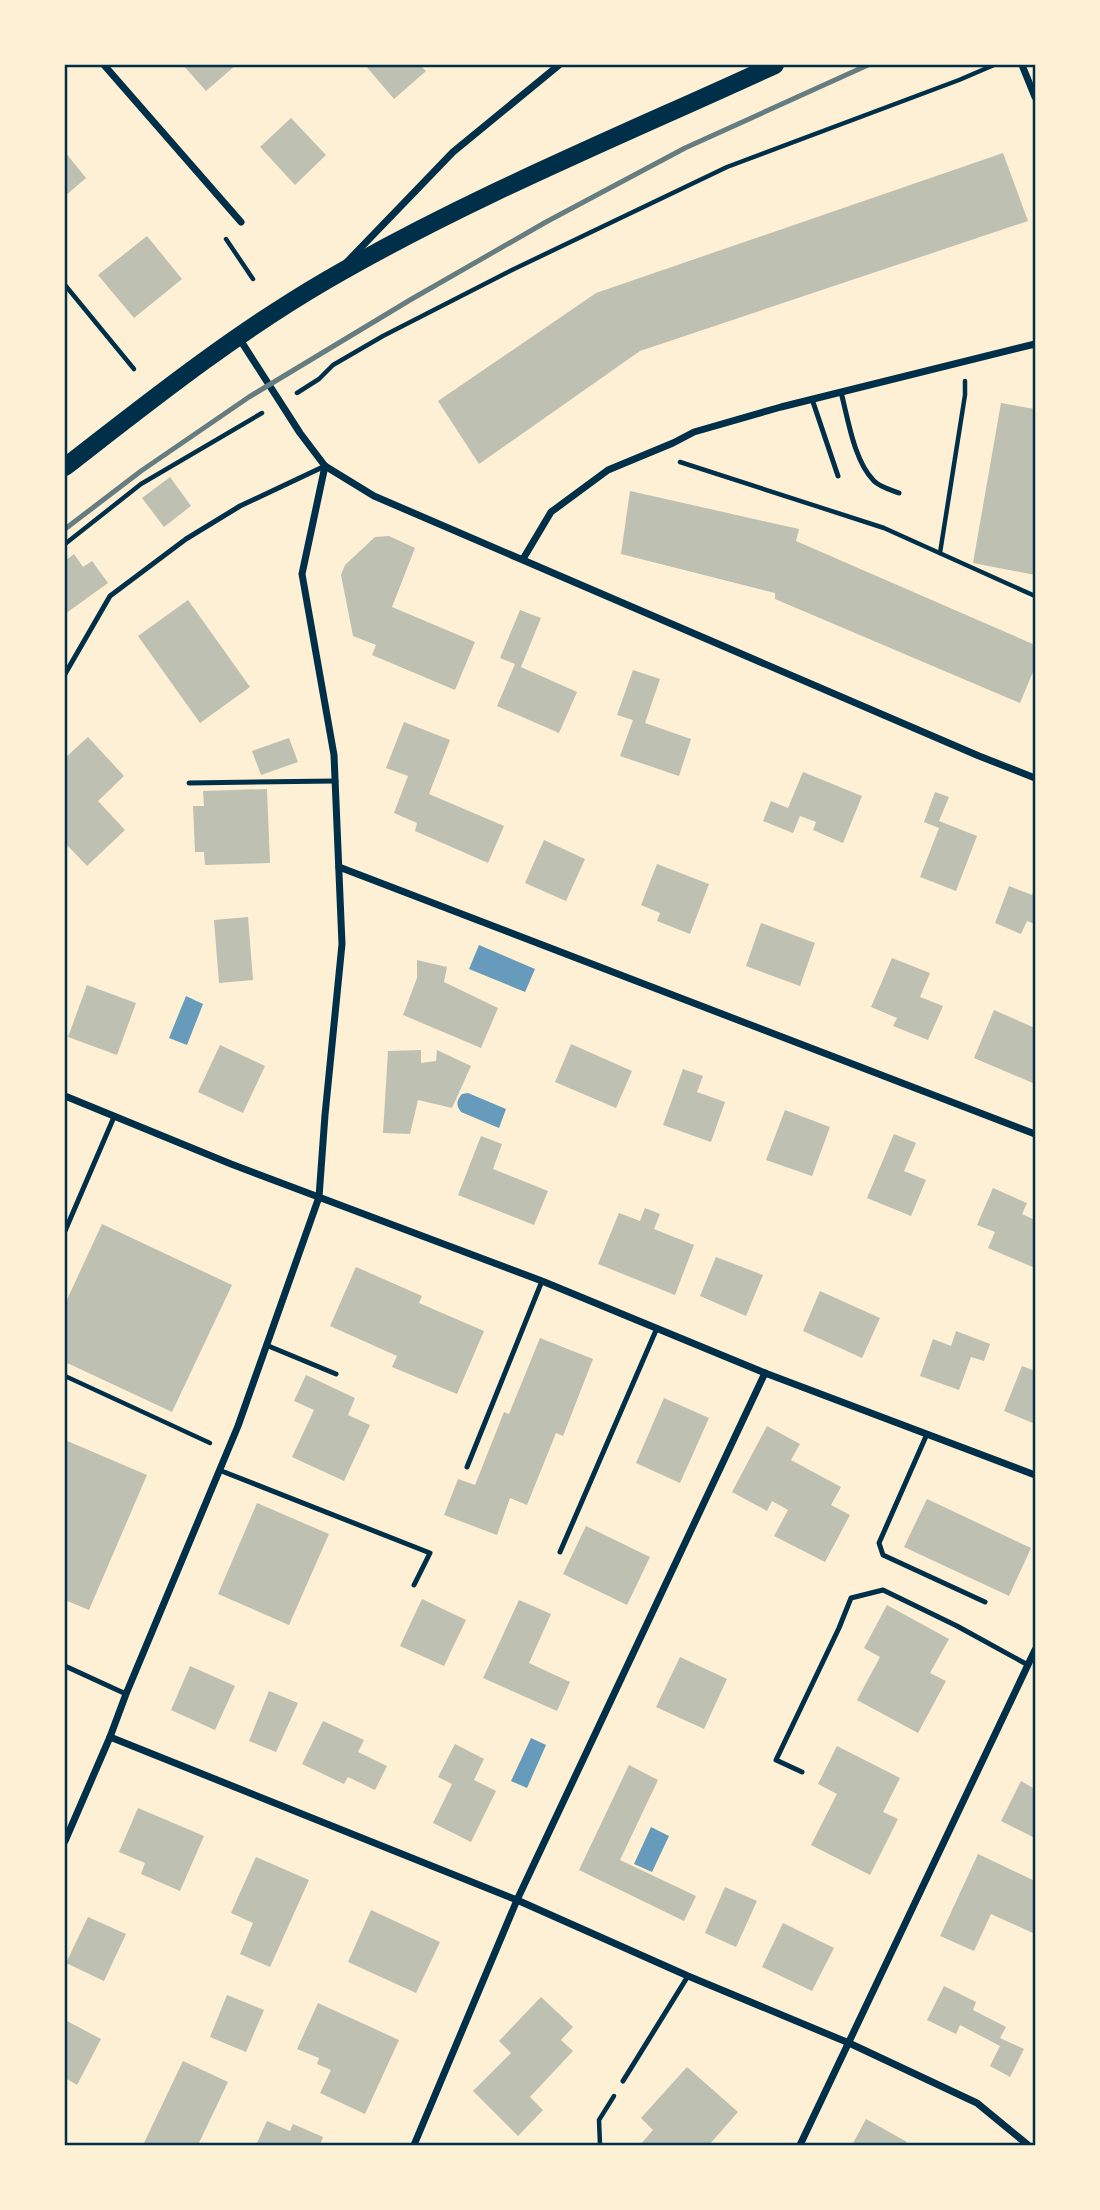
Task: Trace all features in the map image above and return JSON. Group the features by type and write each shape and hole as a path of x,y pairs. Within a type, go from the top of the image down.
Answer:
{"main road":[{"path":"65,467 175,380 238,336 331,278 534,175 775,65"}],"street":[{"path":"104,65 241,222"},
{"path":"331,278 453,152 559,65"},
{"path":"1022,65 1035,96"},
{"path":"238,336 325,466 373,496 966,751 1035,778"},
{"path":"523,559 551,512 608,470 694,432 812,399 1035,344"},
{"path":"65,1841 227,1451 319,1197 342,944 334,755 302,574 325,466"},
{"path":"339,867 1035,1134"},
{"path":"65,1096 319,1197 542,1281 765,1373 1035,1475"},
{"path":"414,2145 517,1900 765,1373"},
{"path":"800,2145 1035,1650"},
{"path":"110,1737 517,1900 688,1976 849,2043 977,2103 1028,2145"}],"lane":[{"path":"841,392 863,467 875,483 899,494"},
{"path":"812,399 838,476"},
{"path":"65,674 110,596 186,539 240,506 325,466"},
{"path":"189,783 336,781"},
{"path":"65,1231 114,1117"},
{"path":"467,1467 542,1281"},
{"path":"560,1552 657,1328"},
{"path":"266,1345 336,1374"},
{"path":"927,1434 879,1543 883,1555 985,1602"},
{"path":"219,1470 430,1553 414,1585"},
{"path":"802,1772 776,1760 839,1628 850,1598 883,1591 957,1626 1028,1665"},
{"path":"65,1666 126,1694"},
{"path":"623,2081 688,1976"}],"path":[{"path":"65,544 141,484 319,379 333,365 383,336 514,269 727,167 994,65"},
{"path":"241,222 225,237 253,279"},
{"path":"65,285 134,369"},
{"path":"940,554 965,395 965,362"},
{"path":"673,443 677,461 884,528 1035,596"},
{"path":"65,1376 227,1451"},
{"path":"600,2145 599,2120 623,2081"}],"water":[{"path":"479,945 535,969 525,992 469,969"},
{"path":"186,996 203,1004 187,1045 169,1038"},
{"path":"468,1093 506,1109 499,1128 461,1112 458,1101 462,1094"},
{"path":"531,1738 546,1745 527,1788 511,1781"},
{"path":"651,1827 669,1836 652,1872 634,1864"}],"building":[{"path":"183,65 236,65 206,91"},
{"path":"365,65 420,65 426,71 394,99"},
{"path":"291,118 326,155 295,185 260,147"},
{"path":"65,152 86,178 65,196"},
{"path":"1003,153 1028,221 640,351 479,464 438,401 596,293"},
{"path":"147,236 182,279 134,318 98,275"},
{"path":"1001,403 1035,409 1035,575 973,563"},
{"path":"170,477 191,506 164,527 142,498"},
{"path":"630,491 799,529 796,541 1035,645 1035,667 1020,703 775,599 775,593 621,554"},
{"path":"389,536 415,548 392,607 475,642 455,690 372,655 376,645 353,636 341,575 345,565 375,537"},
{"path":"74,554 83,567 92,561 108,583 65,614 65,561"},
{"path":"188,600 250,687 200,723 138,636"},
{"path":"520,610 541,618 521,667 577,692 559,733 497,706 515,664 500,658"},
{"path":"633,670 660,679 645,723 691,739 679,776 620,756 633,720 617,715"},
{"path":"404,722 450,740 429,794 504,826 488,863 415,831 417,823 394,813 408,776 386,768"},
{"path":"88,737 124,776 98,801 125,830 87,866 65,843 65,758"},
{"path":"289,738 298,762 261,775 252,751"},
{"path":"803,772 862,796 843,843 813,830 816,822 800,816 793,833 763,821 771,801 788,808"},
{"path":"267,789 270,863 205,865 204,852 195,852 193,806 204,806 203,791"},
{"path":"935,792 949,797 939,821 977,836 956,891 920,877 939,828 924,822"},
{"path":"544,840 585,859 566,901 525,883"},
{"path":"657,864 709,884 690,934 657,921 660,913 641,905"},
{"path":"1009,886 1032,895 1035,888 1035,924 1027,921 1021,934 995,923"},
{"path":"248,917 253,980 219,983 214,920"},
{"path":"761,923 815,943 800,986 746,966"},
{"path":"892,958 930,973 920,997 943,1006 928,1040 893,1026 897,1018 871,1007"},
{"path":"417,960 447,967 444,982 498,1008 481,1048 403,1015 417,978"},
{"path":"87,985 136,1003 117,1055 68,1037"},
{"path":"994,1010 1035,1028 1033,1083 974,1058"},
{"path":"571,1044 632,1071 616,1108 555,1082"},
{"path":"220,1045 265,1066 243,1113 198,1092"},
{"path":"421,1050 421,1063 436,1061 437,1050 471,1066 452,1108 418,1100 410,1134 383,1133 388,1051"},
{"path":"683,1069 703,1076 697,1092 725,1102 711,1142 663,1125"},
{"path":"785,1110 830,1127 812,1176 766,1160"},
{"path":"894,1134 916,1143 904,1171 926,1180 911,1216 867,1198"},
{"path":"481,1136 502,1144 493,1169 548,1191 534,1225 458,1195"},
{"path":"993,1188 1027,1203 1022,1214 1035,1220 1035,1268 988,1248 995,1232 977,1225"},
{"path":"645,1208 660,1214 654,1229 694,1245 675,1295 598,1264 619,1213 640,1221"},
{"path":"102,1224 232,1285 172,1412 65,1362 65,1304"},
{"path":"716,1257 763,1275 746,1316 700,1296"},
{"path":"356,1267 422,1296 419,1303 484,1331 457,1394 392,1367 397,1356 330,1326"},
{"path":"820,1291 880,1318 862,1358 803,1331"},
{"path":"956,1331 990,1344 984,1361 971,1357 959,1390 920,1376 933,1339 951,1346"},
{"path":"540,1338 593,1359 563,1436 556,1433 527,1505 510,1498 497,1535 444,1515 458,1479 475,1485 504,1412 509,1414"},
{"path":"1022,1366 1035,1371 1035,1424 1004,1411"},
{"path":"306,1375 355,1398 348,1415 370,1425 344,1481 292,1457 314,1410 294,1401"},
{"path":"664,1398 709,1418 680,1483 636,1463"},
{"path":"767,1426 800,1444 791,1460 841,1487 831,1505 850,1515 825,1562 774,1536 788,1510 772,1501 767,1511 732,1492"},
{"path":"65,1440 147,1475 89,1610 65,1600"},
{"path":"927,1499 1031,1548 1009,1596 904,1547"},
{"path":"257,1503 329,1534 289,1625 218,1594"},
{"path":"586,1526 650,1557 627,1605 563,1574"},
{"path":"422,1599 466,1620 444,1666 400,1646"},
{"path":"519,1600 551,1614 529,1663 570,1682 557,1711 483,1678"},
{"path":"887,1605 949,1639 930,1673 946,1681 918,1733 857,1700 880,1657 864,1648"},
{"path":"680,1657 727,1679 704,1729 656,1707"},
{"path":"190,1666 235,1686 215,1730 171,1710"},
{"path":"269,1691 298,1703 276,1752 249,1741"},
{"path":"323,1721 364,1740 358,1752 387,1766 375,1790 348,1777 344,1784 302,1764"},
{"path":"455,1744 484,1759 474,1780 496,1791 471,1842 433,1823 452,1784 438,1777"},
{"path":"837,1746 900,1778 883,1812 898,1819 870,1875 811,1845 837,1794 818,1784"},
{"path":"629,1765 658,1780 620,1860 696,1896 684,1921 579,1870"},
{"path":"1021,1781 1035,1789 1035,1838 1001,1821"},
{"path":"138,1808 204,1836 180,1891 141,1874 145,1863 119,1852"},
{"path":"978,1854 1035,1881 1035,1934 991,1914 974,1951 940,1936"},
{"path":"256,1857 309,1880 270,1967 240,1954 253,1923 231,1913"},
{"path":"725,1887 757,1901 736,1947 705,1933"},
{"path":"371,1910 440,1942 416,1993 348,1962"},
{"path":"88,1917 126,1934 104,1981 66,1963"},
{"path":"783,1923 834,1948 812,1991 762,1967"},
{"path":"944,1986 976,2002 973,2010 1006,2027 1000,2038 1024,2049 1010,2077 990,2066 1000,2046 960,2025 956,2034 927,2020"},
{"path":"227,1995 264,2010 246,2052 210,2037"},
{"path":"541,1997 573,2027 561,2040 573,2051 530,2097 543,2110 518,2136 473,2091 511,2053 499,2041"},
{"path":"318,2003 399,2040 365,2114 320,2093 331,2070 317,2064 319,2058 297,2049"},
{"path":"65,2020 101,2039 77,2085 65,2078"},
{"path":"183,2061 228,2082 198,2145 143,2145"},
{"path":"687,2067 738,2112 709,2145 640,2145 653,2130 641,2118"},
{"path":"866,2119 907,2142 905,2145 852,2145"},
{"path":"267,2121 290,2131 293,2124 323,2137 320,2145 256,2145"}],"railway":[{"path":"65,529 141,471 249,397 410,300 546,222 685,148 868,65"}]}
